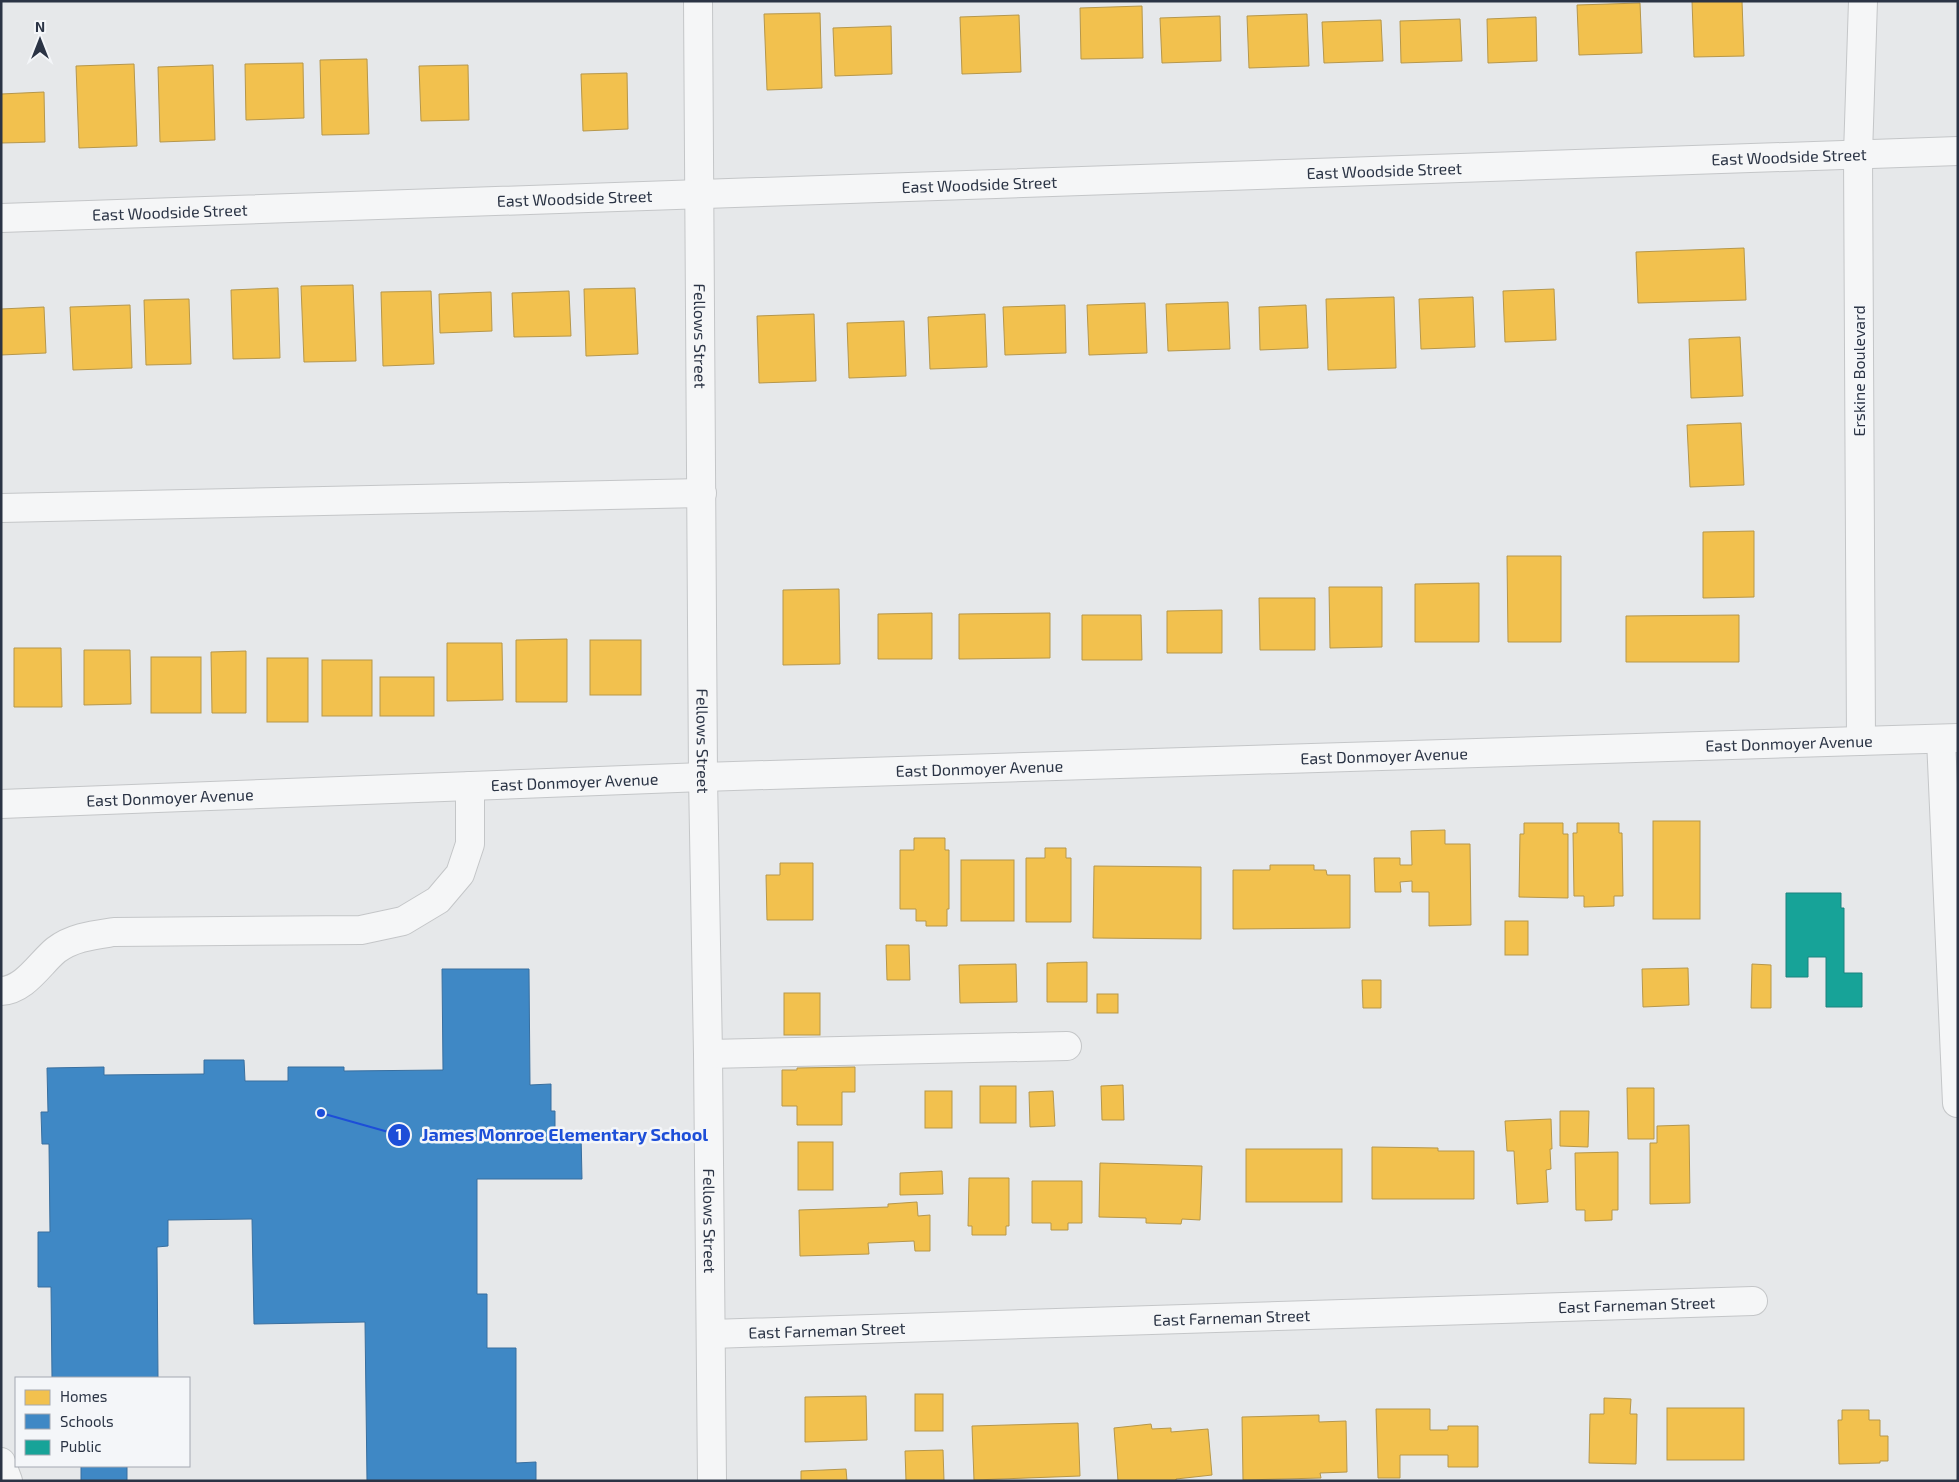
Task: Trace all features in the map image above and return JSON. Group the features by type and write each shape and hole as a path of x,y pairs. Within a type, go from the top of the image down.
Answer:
{"street":[{"name":"Fellows Street","path":"698,1 703,777 712,1481"},
{"name":"Erskine Boulevard","path":"1861,741 1858,154 1863,1"},
{"name":"East Woodside Street","path":"1,218 1958,151"},
{"path":"1,508 702,493"},
{"name":"East Donmoyer Avenue","path":"1,804 703,777 1949,739"},
{"path":"1949,739 1957,1103"},
{"path":"1,991 6,991 31,977 56,950 83,937 114,932 362,930 403,921 438,900 460,874 470,844 470,786"},
{"path":"708,1054 1067,1046"},
{"name":"East Farneman Street","path":"710,1334 1753,1301"},
{"path":"1,1462 8,1481"}],"building: Homes":[{"path":"1692,1 1742,1 1744,56 1694,57"},
{"path":"1640,3 1642,53 1579,55 1577,5"},
{"path":"1142,6 1143,58 1081,59 1080,8"},
{"path":"820,13 822,88 767,90 764,14"},
{"path":"1307,14 1309,66 1249,68 1247,16"},
{"path":"1019,15 1021,72 962,74 960,17"},
{"path":"1220,16 1221,61 1162,63 1160,18"},
{"path":"1536,17 1537,61 1488,63 1487,19"},
{"path":"1460,19 1462,61 1401,63 1400,21"},
{"path":"1381,20 1383,61 1324,63 1322,22"},
{"path":"891,26 892,74 835,76 833,28"},
{"path":"367,59 369,134 322,135 320,60"},
{"path":"303,63 304,118 246,120 245,64"},
{"path":"134,64 137,146 79,148 76,66"},
{"path":"213,65 215,140 160,142 158,67"},
{"path":"468,65 469,120 421,121 419,66"},
{"path":"627,73 628,129 583,131 581,74"},
{"path":"44,92 45,142 1,143 1,94"},
{"path":"1744,248 1746,300 1638,303 1636,252"},
{"path":"353,285 356,361 304,362 301,286"},
{"path":"278,288 280,358 233,359 231,290"},
{"path":"635,288 638,354 586,356 584,289"},
{"path":"1554,289 1556,340 1505,342 1503,291"},
{"path":"431,291 434,364 383,366 381,292"},
{"path":"569,291 571,336 514,337 512,293"},
{"path":"491,292 492,331 440,333 439,294"},
{"path":"1394,297 1396,368 1328,370 1326,299"},
{"path":"1473,297 1475,347 1421,349 1419,299"},
{"path":"189,299 191,364 146,365 144,300"},
{"path":"1228,302 1230,349 1168,351 1166,304"},
{"path":"1145,303 1147,353 1089,355 1087,305"},
{"path":"130,305 132,368 73,370 70,307"},
{"path":"1065,305 1066,353 1005,355 1003,307"},
{"path":"1306,305 1308,348 1260,350 1259,307"},
{"path":"44,307 46,353 1,355 1,309"},
{"path":"814,314 816,381 759,383 757,316"},
{"path":"985,314 987,367 930,369 928,317"},
{"path":"904,321 906,376 849,378 847,323"},
{"path":"1740,337 1743,396 1691,398 1689,339"},
{"path":"1741,423 1744,485 1690,487 1687,425"},
{"path":"1754,531 1754,597 1703,598 1703,532"},
{"path":"1507,556 1561,556 1561,642 1508,642"},
{"path":"1479,583 1479,642 1415,642 1415,584"},
{"path":"1329,587 1382,587 1382,647 1330,648"},
{"path":"839,589 840,664 783,665 783,590"},
{"path":"1259,598 1315,598 1315,650 1260,650"},
{"path":"1222,610 1222,653 1167,653 1167,611"},
{"path":"932,613 932,659 878,659 878,614"},
{"path":"1050,613 1050,658 959,659 959,614"},
{"path":"1082,615 1141,615 1142,660 1082,660"},
{"path":"1739,615 1739,662 1626,662 1626,616"},
{"path":"567,639 567,702 516,702 516,640"},
{"path":"590,640 641,640 641,695 590,695"},
{"path":"447,643 502,643 503,700 447,701"},
{"path":"14,648 61,648 62,707 14,707"},
{"path":"84,650 130,650 131,704 84,705"},
{"path":"246,651 246,713 212,713 211,652"},
{"path":"151,657 201,657 201,713 151,713"},
{"path":"267,658 308,658 308,722 267,722"},
{"path":"322,660 372,660 372,716 322,716"},
{"path":"380,677 434,677 434,716 380,716"},
{"path":"1653,821 1700,821 1700,919 1653,919"},
{"path":"1524,823 1563,823 1563,834 1568,834 1568,898 1519,897 1520,834 1524,834"},
{"path":"1577,823 1619,823 1619,833 1622,833 1623,896 1614,896 1614,906 1584,907 1584,896 1574,896 1573,833 1577,833"},
{"path":"1445,830 1445,844 1470,844 1471,925 1429,926 1429,892 1412,892 1412,881 1400,882 1401,892 1375,892 1374,858 1400,858 1400,865 1412,865 1411,831"},
{"path":"914,838 945,838 945,850 949,850 949,909 947,909 947,926 926,926 926,921 916,921 916,909 900,909 900,850 914,850"},
{"path":"1045,848 1066,848 1066,858 1071,858 1071,922 1026,922 1026,858 1045,858"},
{"path":"961,860 1014,860 1014,921 961,921"},
{"path":"780,863 813,863 813,920 767,920 766,875 780,875"},
{"path":"1270,865 1314,865 1314,870 1326,870 1327,875 1350,875 1350,928 1233,929 1233,870 1270,870"},
{"path":"1094,866 1201,867 1201,939 1093,938"},
{"path":"1505,921 1528,921 1528,955 1505,955"},
{"path":"886,945 909,945 910,980 887,980"},
{"path":"1087,962 1087,1002 1047,1002 1047,963"},
{"path":"1016,964 1017,1002 960,1003 959,965"},
{"path":"1752,964 1771,965 1771,1008 1751,1008"},
{"path":"1688,968 1689,1005 1643,1007 1642,969"},
{"path":"1362,980 1381,980 1381,1008 1363,1008"},
{"path":"784,993 820,993 820,1035 784,1035"},
{"path":"1097,994 1118,994 1118,1013 1097,1013"},
{"path":"855,1067 855,1092 842,1092 842,1125 797,1125 797,1106 782,1106 782,1070"},
{"path":"1123,1085 1124,1120 1102,1120 1101,1086"},
{"path":"980,1086 1016,1086 1016,1123 980,1123"},
{"path":"1627,1088 1654,1088 1654,1139 1628,1139"},
{"path":"925,1091 952,1091 952,1128 925,1128"},
{"path":"1053,1091 1055,1126 1030,1127 1029,1092"},
{"path":"1560,1111 1589,1111 1588,1147 1560,1146"},
{"path":"1551,1119 1551,1169 1546,1170 1548,1202 1517,1204 1514,1151 1507,1151 1505,1121"},
{"path":"1689,1125 1690,1203 1650,1204 1650,1143 1657,1143 1657,1126"},
{"path":"798,1142 833,1142 833,1190 798,1190"},
{"path":"1372,1147 1438,1148 1438,1151 1474,1151 1474,1199 1372,1199"},
{"path":"1246,1149 1342,1149 1342,1202 1246,1202"},
{"path":"1618,1152 1618,1210 1612,1210 1612,1220 1585,1221 1585,1210 1576,1210 1575,1153"},
{"path":"1100,1163 1202,1166 1200,1220 1182,1219 1181,1224 1146,1223 1146,1218 1099,1217"},
{"path":"942,1171 943,1194 900,1195 900,1173"},
{"path":"969,1178 1009,1178 1009,1226 1006,1226 1006,1235 972,1235 972,1226 968,1226"},
{"path":"1032,1181 1082,1181 1082,1223 1068,1223 1068,1230 1051,1230 1051,1223 1032,1223"},
{"path":"917,1202 918,1216 930,1215 930,1251 915,1251 914,1241 868,1243 869,1254 800,1256 799,1210 888,1207 888,1204"},
{"path":"915,1394 943,1394 943,1431 915,1431"},
{"path":"866,1396 867,1440 805,1442 805,1397"},
{"path":"1604,1398 1631,1399 1630,1414 1637,1414 1636,1464 1589,1463 1590,1414 1604,1414"},
{"path":"1667,1408 1744,1408 1744,1460 1667,1460"},
{"path":"1376,1409 1430,1409 1430,1430 1448,1430 1448,1426 1478,1426 1478,1467 1448,1467 1448,1455 1400,1455 1400,1478 1378,1478"},
{"path":"1842,1410 1869,1410 1869,1420 1880,1420 1880,1436 1888,1436 1888,1461 1880,1461 1880,1463 1839,1464 1838,1420 1842,1420"},
{"path":"1319,1415 1319,1422 1346,1421 1347,1472 1320,1473 1321,1478 1243,1480 1242,1417"},
{"path":"1078,1423 1080,1476 974,1480 972,1426"},
{"path":"1151,1424 1152,1429 1171,1428 1171,1432 1208,1429 1212,1475 1176,1479 1176,1481 1118,1481 1114,1428"},
{"path":"943,1450 944,1481 906,1481 905,1451"},
{"path":"846,1469 847,1481 801,1481 801,1471"}],"building: Schools":[{"path":"442,969 529,969 530,1085 551,1084 551,1111 555,1111 555,1134 581,1134 582,1179 477,1179 477,1294 487,1294 487,1348 516,1348 516,1463 536,1462 536,1481 367,1481 365,1322 254,1324 252,1219 168,1220 168,1246 157,1247 158,1377 52,1377 51,1287 38,1287 38,1232 50,1232 49,1144 42,1144 41,1112 48,1112 47,1068 104,1067 104,1075 204,1074 204,1060 244,1060 245,1081 288,1081 288,1067 344,1067 344,1071 443,1070"},
{"path":"81,1467 127,1467 127,1481 81,1481"}],"building: Public":[{"path":"1786,893 1841,893 1841,908 1844,908 1844,973 1862,973 1862,1007 1826,1007 1826,957 1808,957 1808,977 1786,977"}],"place":[{"name":"James Monroe Elementary School","path":"321,1113"}]}
